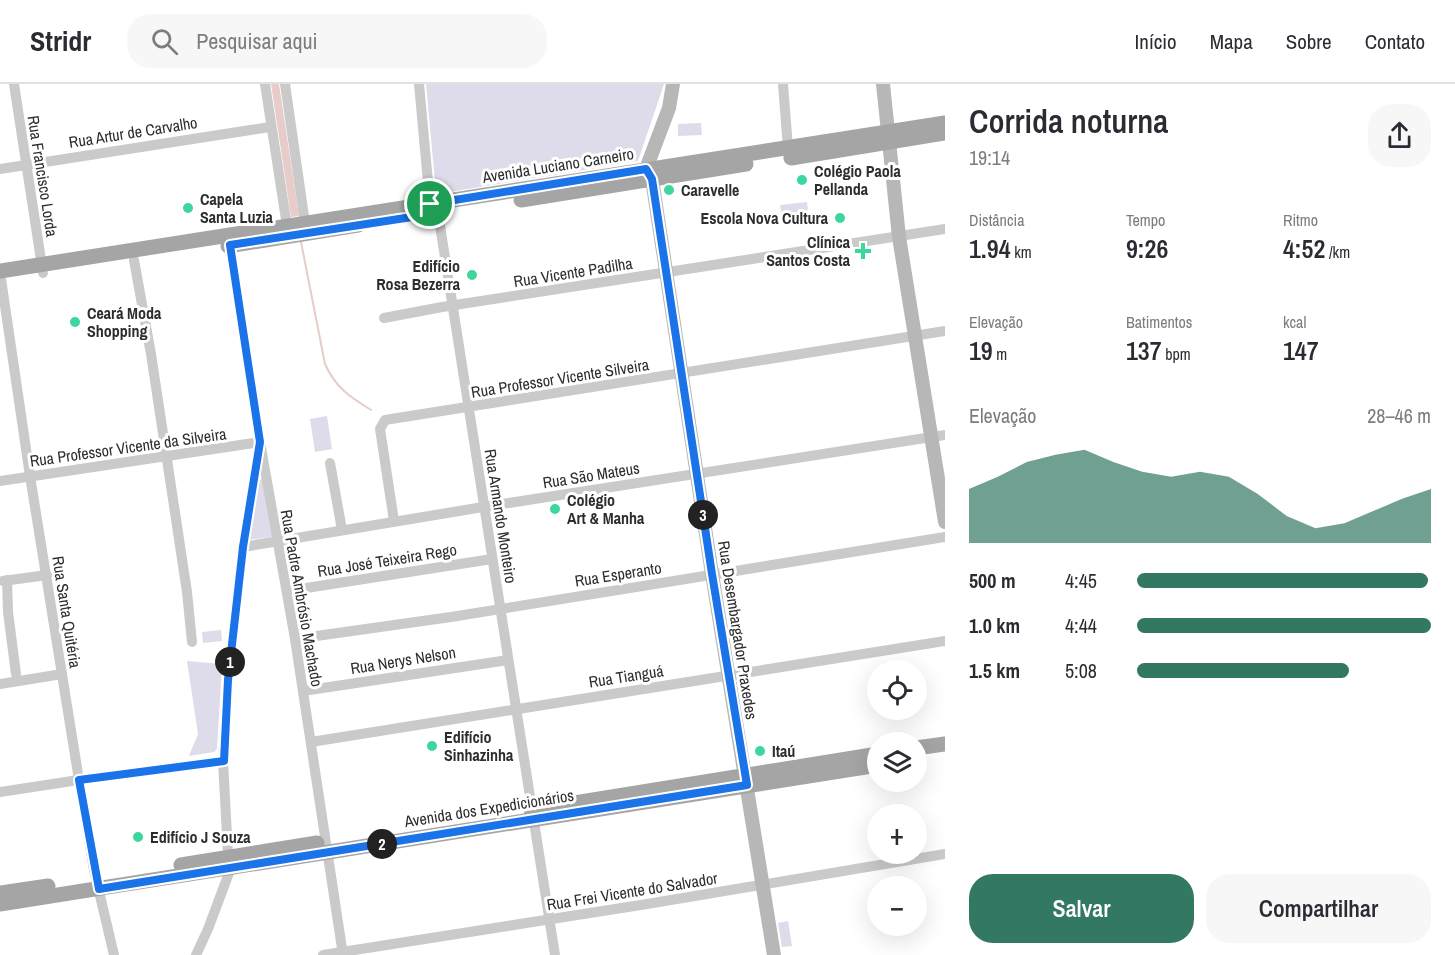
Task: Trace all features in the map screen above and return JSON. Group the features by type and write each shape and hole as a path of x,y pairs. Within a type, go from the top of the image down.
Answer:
{"main road":[{"name":"Avenida Luciano Carneiro","path":"0,276 887,137 945,123"},
{"name":"Avenida Luciano Carneiro","path":"732,161 788,148 945,133"},
{"name":"Avenida Luciano Carneiro","path":"43,269 134,260 230,245 296,228"},
{"path":"927,746 945,744"},
{"path":"927,756 945,754"},
{"name":"Avenida dos Expedicionários","path":"0,904 98,884 746,780 867,756"},
{"name":"Avenida dos Expedicionários","path":"746,780 867,766"},
{"name":"Avenida dos Expedicionários","path":"0,893 98,884"}],"street":[{"name":"Rua Francisco Lorda","path":"14,84 43,269"},
{"path":"265,84 270,127 296,228"},
{"path":"285,84 296,228"},
{"name":"Rua Armando Monteiro","path":"419,84 434,208 453,306 555,955"},
{"path":"649,174 669,108 673,84"},
{"path":"783,84 788,148"},
{"path":"883,84 899,237 914,336 938,436 945,522"},
{"name":"Rua Artur de Carvalho","path":"0,169 270,127"},
{"name":"Rua Desembargador Praxedes","path":"649,174 774,955"},
{"name":"Rua Vicente Padilha","path":"384,318 945,229"},
{"name":"Rua Padre Ambrósio Machado","path":"230,245 260,442 295,639 343,954"},
{"path":"134,260 152,356 187,592 192,642"},
{"name":"Rua Santa Quitéria","path":"0,276 79,780 114,955"},
{"name":"Rua Professor Vicente Silveira","path":"394,521 380,429 385,420 945,331"},
{"name":"Rua São Mateus","path":"243,547 394,521 938,436"},
{"path":"196,955 220,900 229,863 224,761 228,680 243,547 260,442"},
{"name":"Rua Professor Vicente da Silveira","path":"0,481 260,442"},
{"path":"330,463 342,530"},
{"name":"Rua Esperanto","path":"295,639 945,537"},
{"name":"Rua José Teixeira Rego","path":"287,591 492,559"},
{"path":"16,674 4,581 47,575"},
{"name":"Rua Tianguá","path":"311,742 945,641"},
{"name":"Rua Nerys Nelson","path":"303,691 508,660"},
{"path":"0,684 62,674"},
{"path":"0,792 224,761"},
{"name":"Rua Frei Vicente do Salvador","path":"323,955 343,954 945,854"}],"shaded area":[{"path":"271,84 279,84 299,216 291,217"},
{"path":"426,84 664,84 638,161 438,194"},
{"path":"701,123 702,135 678,136 678,124"},
{"path":"807,202 809,220 783,223 780,205"},
{"path":"327,416 332,449 315,452 310,419"},
{"path":"262,479 272,537 249,540 247,538"},
{"path":"221,630 222,641 203,643 202,632"},
{"path":"187,661 222,664 217,749 214,752 189,756 198,734"},
{"path":"788,921 792,946 782,947 778,923"}],"waterway":[{"path":"301,242 325,364 333,379 344,391 371,410"}],"place":[{"name":"Colégio Paola Pellanda","path":"802,180"},
{"name":"Caravelle","path":"669,190"},
{"name":"Capela Santa Luzia","path":"188,208"},
{"name":"Escola Nova Cultura","path":"840,218"},
{"name":"Clínica Santos Costa","path":"863,251"},
{"name":"Edifício Rosa Bezerra","path":"472,275"},
{"name":"Ceará Moda Shopping","path":"75,322"},
{"name":"Colégio Art & Manha","path":"555,509"},
{"name":"Edifício Sinhazinha","path":"432,746"},
{"name":"Itaú","path":"760,751"},
{"name":"Edifício J Souza","path":"138,837"}],"route":[{"path":"646,169 652,179 696,474 747,785 99,889 79,780 224,761 228,680 243,547 260,442 230,245 438,213 430,204 646,169"}]}
